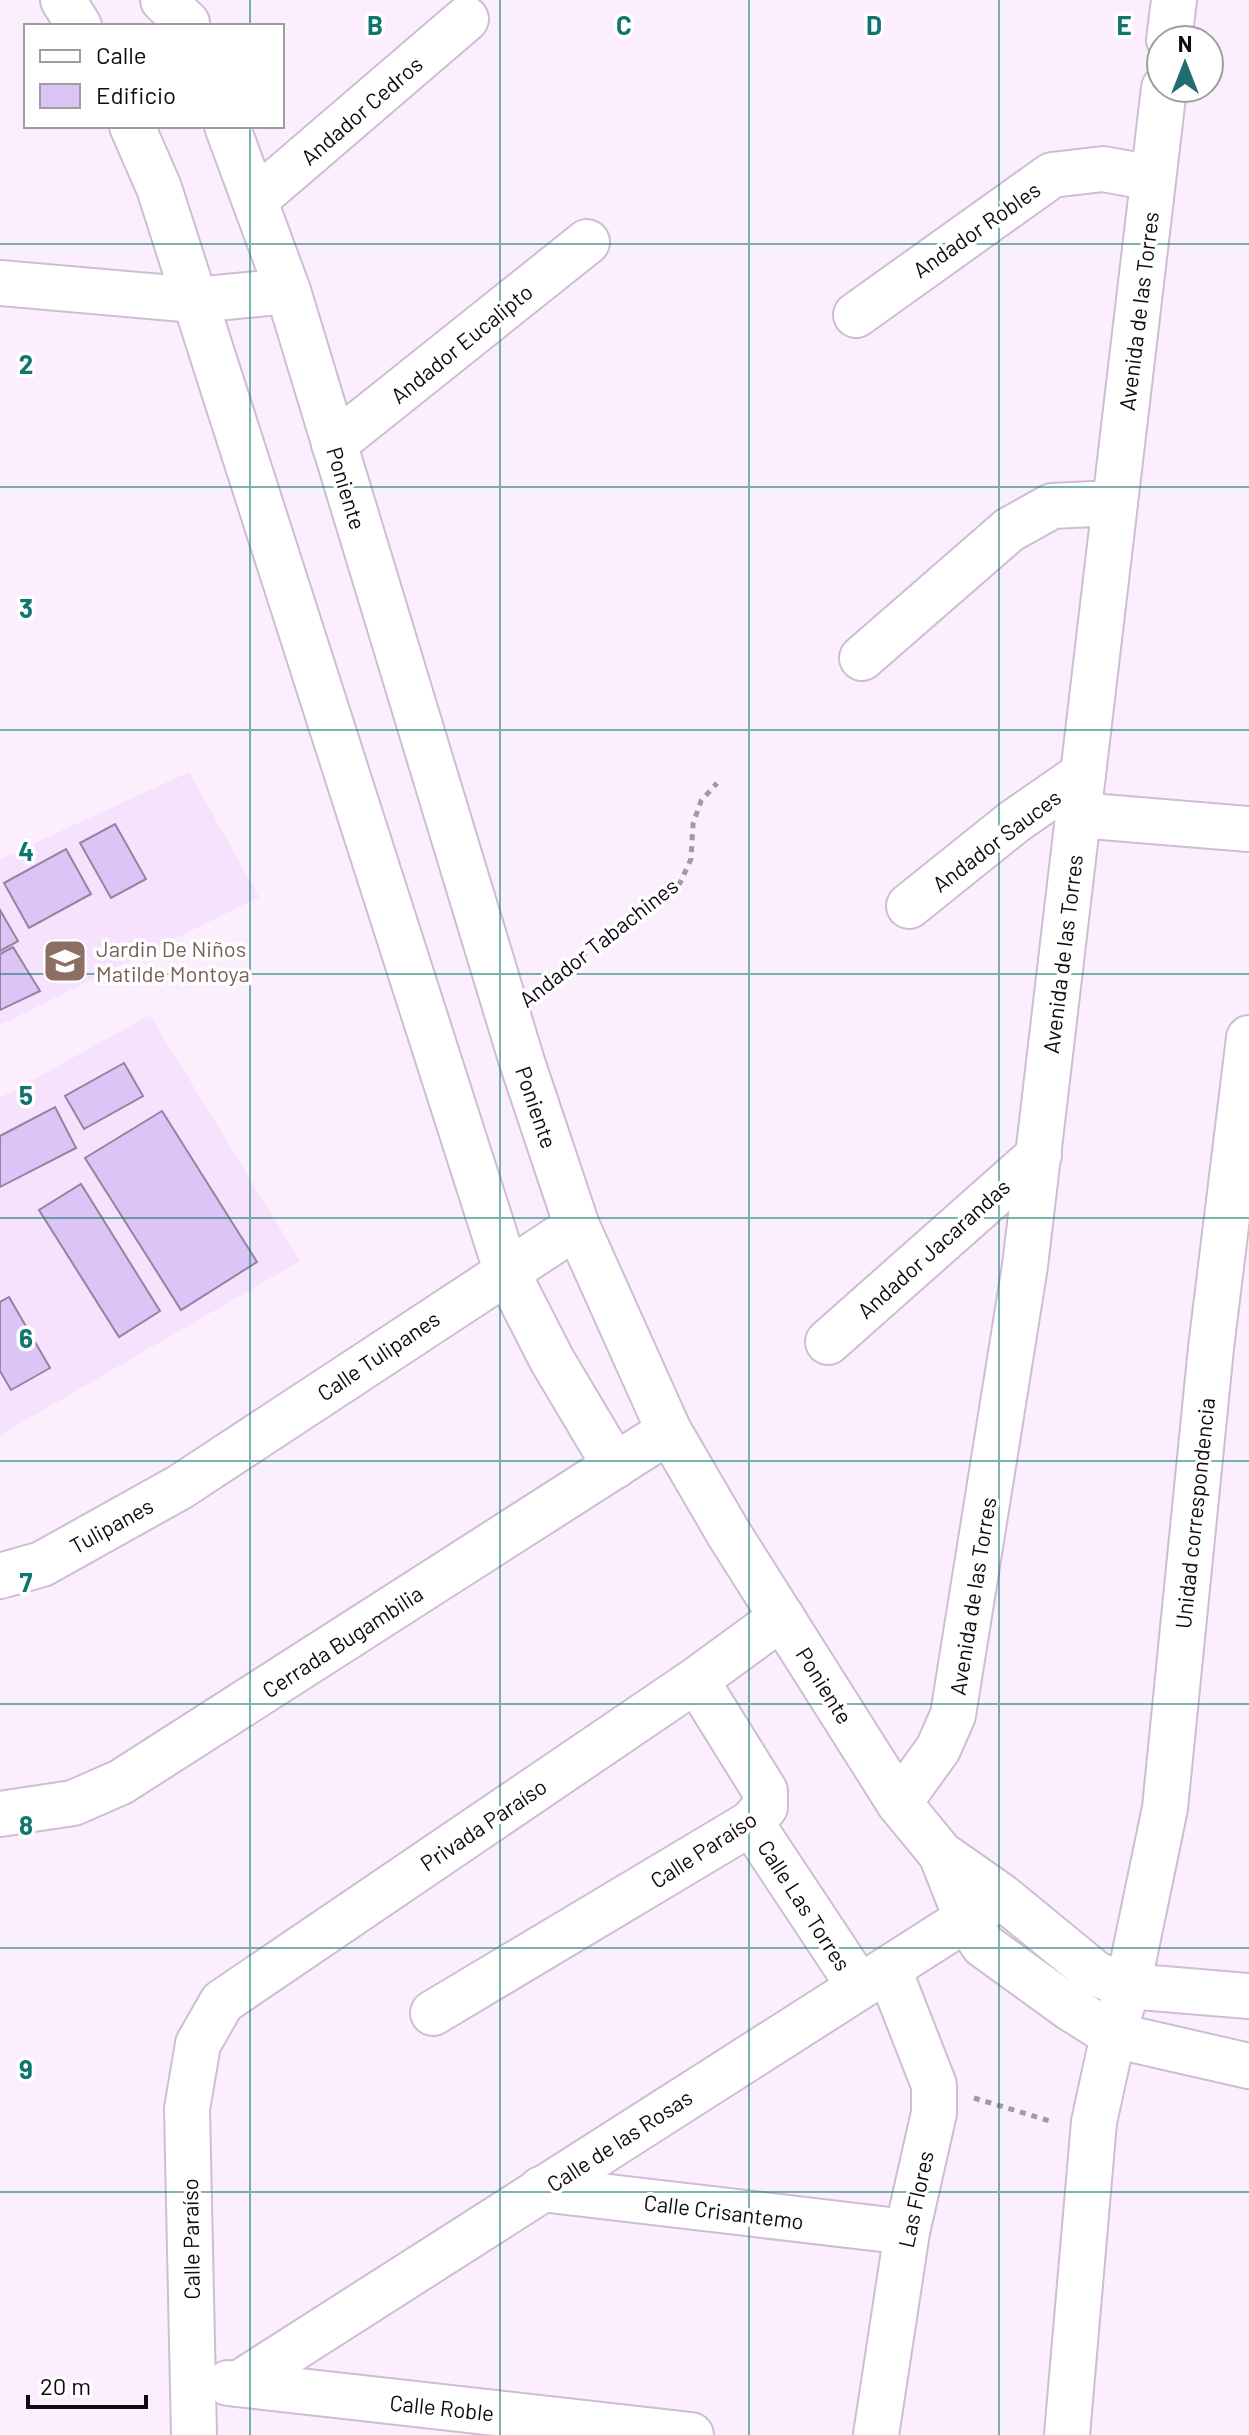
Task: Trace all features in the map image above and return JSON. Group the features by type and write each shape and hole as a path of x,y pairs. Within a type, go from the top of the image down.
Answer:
{"street":[{"path":"63,0 78,24"},
{"path":"1171,24 1174,0"},
{"name":"Andador Cedros","path":"255,200 466,19"},
{"name":"Avenida de las Torres","path":"899,1803 938,1749 953,1715 1025,1266 1162,104"},
{"path":"133,128 159,188 506,1270 552,1360 615,1466"},
{"name":"Poniente","path":"228,128 288,291 506,1012 577,1226 669,1431 729,1534 899,1803 984,1908 1096,1974 1128,1986 1249,1996"},
{"name":"Andador Robles","path":"856,315 1052,175 1103,169 1153,178"},
{"name":"Andador Eucalipto","path":"334,444 587,242"},
{"path":"0,283 195,300 288,291"},
{"path":"862,658 1009,530 1052,506 1115,503"},
{"path":"1081,794 1249,829"},
{"name":"Andador Sauces","path":"909,906 1015,821 1081,794"},
{"name":"Unidad correspondencia","path":"1128,1986 1165,1808 1230,1351 1249,1038"},
{"name":"Andador Jacarandas","path":"828,1342 1039,1155"},
{"name":"Calle Tulipanes","path":"180,1487 577,1226"},
{"name":"Cerrada Bugambilia","path":"0,1814 17,1814 73,1803 121,1782 669,1431"},
{"name":"Tulipanes","path":"0,1576 42,1564 180,1487"},
{"name":"Privada Paraíso","path":"198,2044 222,2002 696,1680 782,1617"},
{"name":"Calle Las Torres","path":"696,1680 765,1791 758,1815 874,1978"},
{"name":"Calle Paraíso","path":"433,2013 758,1815"},
{"name":"Poniente","path":"984,1908 983,1945 1113,2035 1249,2066"},
{"name":"Calle de las Rosas","path":"238,2384 984,1908"},
{"name":"Las Flores","path":"874,1978 934,2085 934,2113 907,2232 876,2435"},
{"path":"1067,2435 1094,2122 1113,2035 1128,1986"},
{"name":"Calle Paraíso","path":"194,2435 187,2109 198,2044"},
{"name":"Calle Crisantemo","path":"541,2189 907,2232"},
{"name":"Calle Roble","path":"193,2379 691,2435"}],"path":[{"name":"Andador Tabachines","path":"506,1012 680,883 691,859 693,824 701,801 717,783"},
{"path":"934,2085 1052,2122 1094,2122"}],"shaded area":[{"name":"Jardin De Niños Matilde Montoya","path":"189,772 259,897 0,1025 0,859"},
{"path":"150,1015 300,1261 0,1435 0,1098"}],"building":[{"path":"115,824 146,879 111,898 80,843"},
{"path":"66,849 91,894 29,928 4,883"},
{"path":"0,910 18,941 0,951"},
{"path":"13,947 40,991 0,1010 0,954"},
{"path":"124,1063 143,1096 84,1129 65,1096"},
{"path":"55,1107 76,1148 0,1187 0,1136"},
{"path":"162,1111 257,1262 181,1310 85,1158"},
{"path":"81,1184 160,1311 119,1337 39,1210"},
{"path":"9,1297 50,1368 11,1390 0,1371 0,1302"}],"place":[{"name":"Jardin De Niños Matilde Montoya","path":"65,961"}]}
